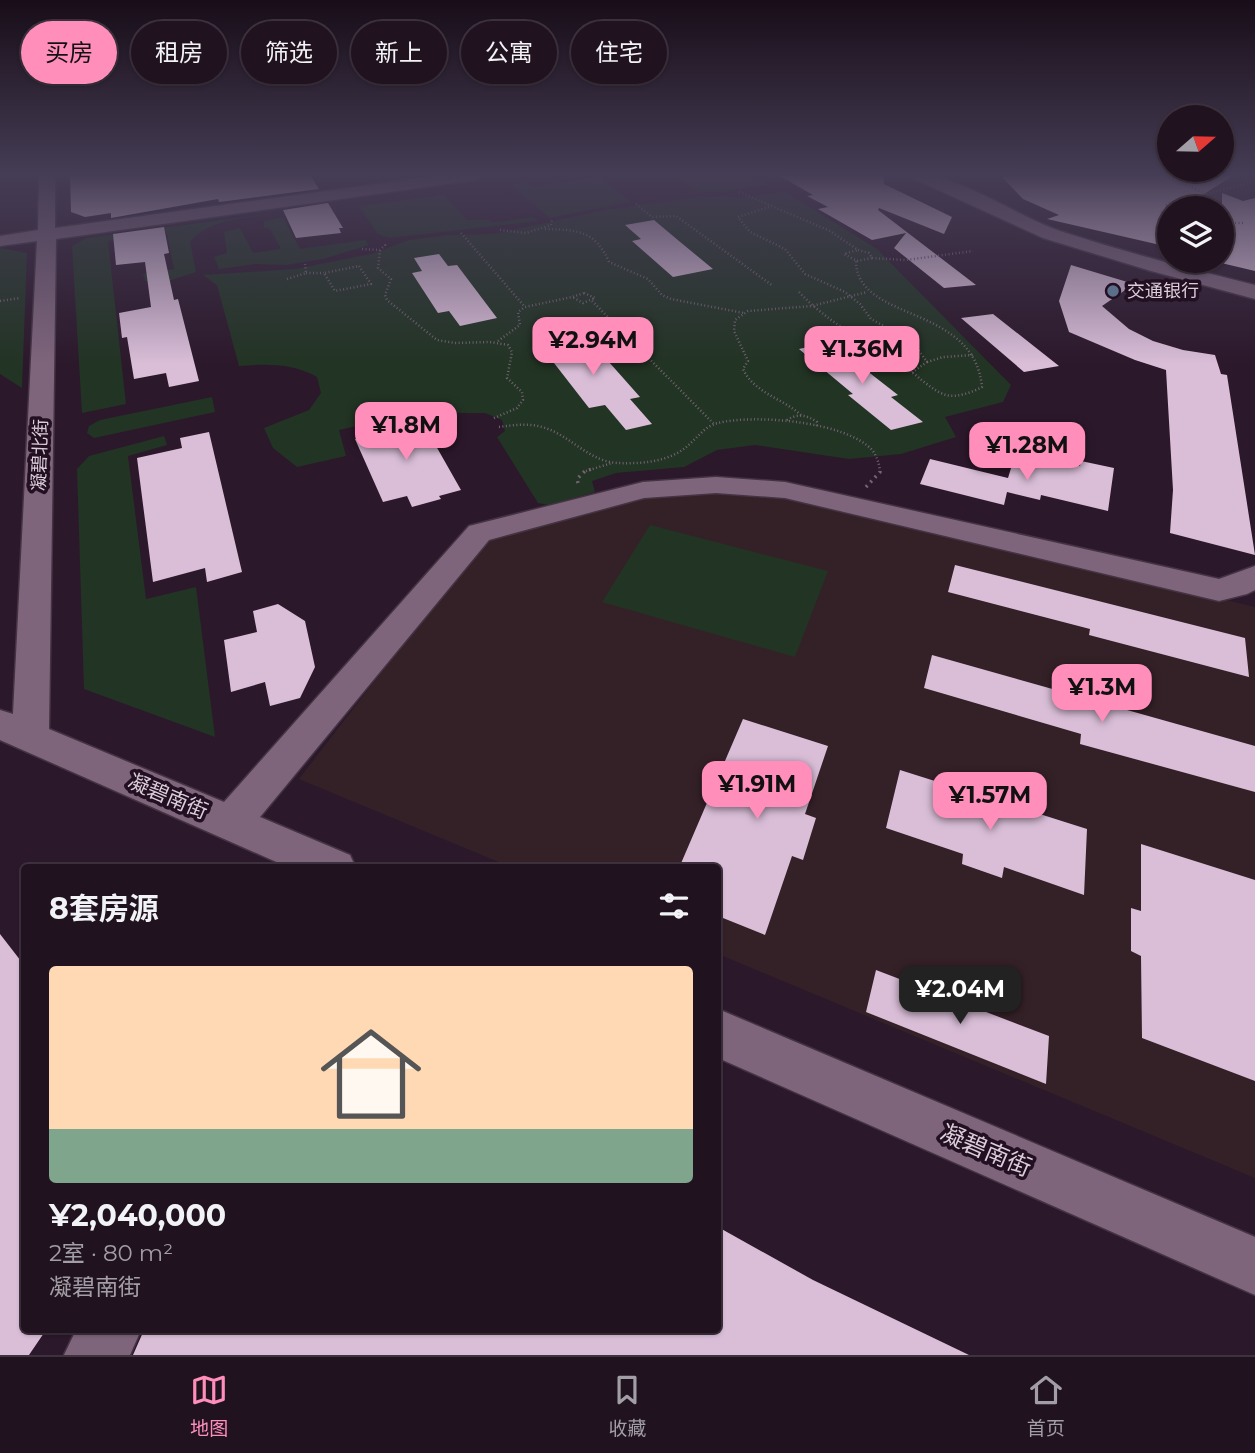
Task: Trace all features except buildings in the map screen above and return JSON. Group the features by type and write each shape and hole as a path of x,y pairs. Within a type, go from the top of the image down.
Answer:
{"main road":[{"path":"1064,238 1158,267 1255,290"},
{"path":"1079,238 1255,290"}],"street":[{"path":"0,241 19,238"},
{"name":"凝碧北街","path":"15,730 47,238"},
{"path":"230,823 479,533 603,499 643,490 686,485 741,485 785,490 1219,590 1236,587 1255,576"},
{"name":"凝碧南街","path":"15,730 326,864"},
{"name":"凝碧南街","path":"721,1034 1255,1266"},
{"path":"95,1355 109,1333"}],"path":[{"path":"466,238 525,307"},
{"path":"592,238 601,245 609,262 648,279 663,295 671,299 744,313"},
{"path":"707,238 773,286"},
{"path":"760,238 788,251 801,271 850,296 873,321 909,336 916,342 927,362"},
{"path":"843,238 858,250 869,253 872,258"},
{"path":"383,243 378,268 391,279 385,295 389,305 413,319 437,341 498,341 508,345 512,352 507,379 522,392 523,400 517,408 492,419"},
{"path":"362,249 380,250"},
{"path":"858,250 844,254 846,258 856,261 872,258 915,259 973,251"},
{"path":"799,292 812,306 851,336 870,342 946,395 971,393 982,387 983,377 973,355 951,335 868,292 857,276 856,261"},
{"path":"305,264 306,273"},
{"path":"286,279 306,273 324,273 359,266 371,284 335,291 324,273"},
{"path":"817,428 817,422 801,415 790,404 757,389 746,380 743,369 748,361 734,331 735,320 744,313 758,309 812,306 868,292"},
{"path":"498,341 520,325 518,312 525,307 584,293 595,298 592,301"},
{"path":"572,298 583,303 592,301"},
{"path":"592,301 714,424"},
{"path":"911,373 927,362 973,355"},
{"path":"787,420 801,415"},
{"path":"499,427 525,423 543,425 555,430 570,443 613,463 662,458 681,452 714,424 739,419 787,420 868,446 878,458 880,472 847,503"}],"shaded area":[{"path":"716,490 786,494 1255,607 1255,1178 721,955 721,864 503,864 299,779 464,565 497,533 639,496"}],"green space":[{"path":"86,238 128,238 108,241 126,404 82,413 72,246"},
{"path":"168,238 193,238 190,242 196,272 162,283 159,279 145,281 143,274 174,269"},
{"path":"225,238 245,238 253,253 281,249 275,238 294,238 300,249 365,240 369,245 323,259 286,265 256,264 219,269 214,257 227,253"},
{"path":"860,238 877,249 1011,385 1003,402 945,417 956,437 901,454 849,459 755,445 717,450 684,467 616,473 592,481 595,492 549,505 538,503 497,437 505,431 502,420 485,413 432,409 339,430 346,456 297,467 273,448 264,428 309,410 321,393 317,377 298,369 279,366 239,366 217,285 203,275 295,269 371,254 409,240"},
{"path":"0,248 27,253 22,388 0,374"},
{"path":"212,397 215,412 94,438 87,433 89,426 100,420"},
{"path":"164,436 167,445 128,456 146,599 196,587 215,737 84,689 77,469 89,456"},
{"path":"650,525 828,571 795,657 602,602"}],"place":[{"name":"交通银行","path":"1113,291"}]}
